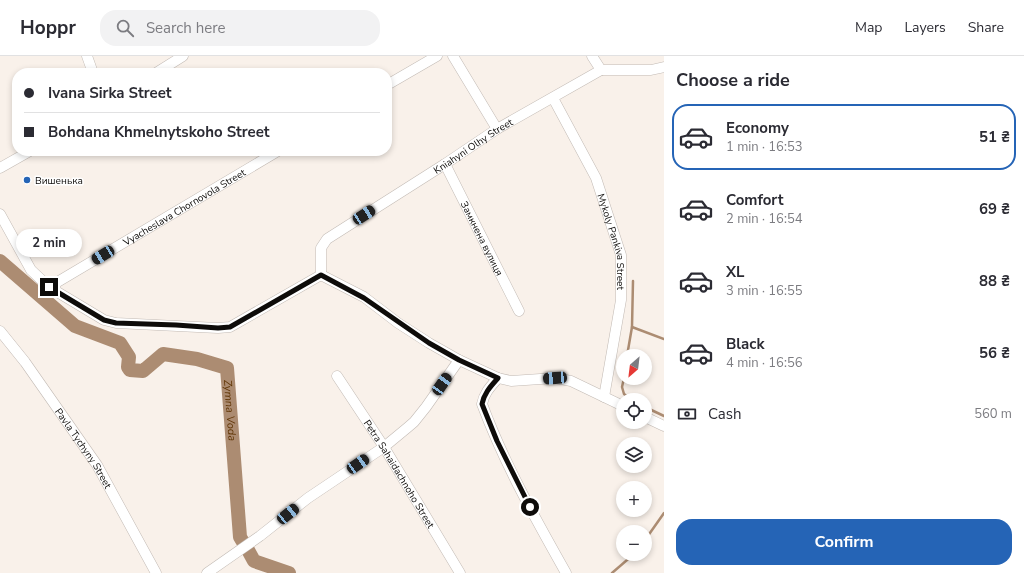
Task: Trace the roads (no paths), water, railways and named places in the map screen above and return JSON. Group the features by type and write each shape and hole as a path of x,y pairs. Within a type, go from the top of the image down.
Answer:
{"street":[{"path":"87,56 91,68"},
{"path":"164,68 183,56"},
{"path":"392,82 437,56"},
{"path":"453,56 497,129"},
{"path":"592,56 601,70 651,70 664,67"},
{"name":"Kniahyni Olhy Street","path":"321,275 321,248 327,239 497,129 601,70"},
{"name":"Mykoly Pankiva Street","path":"553,98 596,178 621,255 621,300 604,397"},
{"path":"0,168 21,156"},
{"name":"Vyacheslava Chornovola Street","path":"49,287 270,156"},
{"name":"Замкнена вулиця","path":"445,164 519,311"},
{"path":"0,214 31,270 49,287 104,320 116,323 218,328 230,327 321,275 364,298 398,323 459,360 498,378 511,381 555,378 571,381 616,403"},
{"name":"Pavla Tychyny Street","path":"0,330 26,362 97,465 156,573"},
{"path":"207,573 266,532 308,498 384,447 414,422 459,360"},
{"name":"Petra Sahaidachnoho Street","path":"337,376 384,447 460,573"},
{"path":"498,378 487,391 483,398 482,404 515,479 544,535 566,573"},
{"path":"652,420 664,426"}],"waterway":[{"name":"Zymna Voda","path":"0,261 75,326 120,343 129,357 128,367 130,370 143,371 163,354 197,359 227,368 240,537 243,542"},
{"path":"628,349 632,327 633,281"},
{"path":"632,327 664,339"},
{"path":"622,385 624,393"},
{"path":"652,410 664,416"},
{"path":"652,530 664,513"},
{"name":"Zymna Voda","path":"248,550 254,561 289,573"},
{"path":"612,573 626,561"}],"place":[{"name":"Вишенька","path":"27,180"}]}
